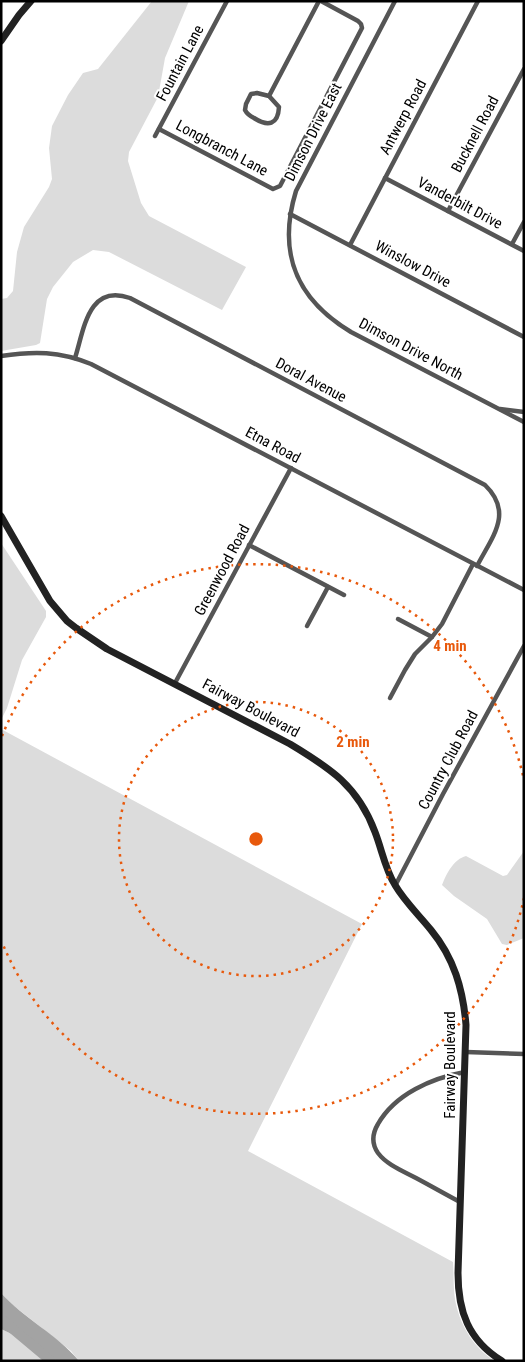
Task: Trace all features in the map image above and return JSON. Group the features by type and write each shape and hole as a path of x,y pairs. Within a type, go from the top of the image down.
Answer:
{"street":[{"path":"1,41 31,1"},
{"name":"Fountain Lane","path":"156,136 227,1"},
{"path":"269,96 320,1"},
{"name":"Longbranch Lane","path":"159,129 273,189 280,186 362,28 358,21 320,1"},
{"name":"Dimson Drive East","path":"300,283 290,249 289,228 292,202 299,183 395,1"},
{"name":"Antwerp Road","path":"350,245 478,1"},
{"name":"Bucknell Road","path":"448,211 524,69"},
{"path":"257,93 269,96 279,107 278,114 272,123 266,124 247,114 245,110 246,104 251,94 257,93"},
{"name":"Vanderbilt Drive","path":"385,178 524,251"},
{"name":"Winslow Drive","path":"290,214 524,337"},
{"path":"512,244 524,222"},
{"name":"Dimson Drive North","path":"300,283 314,304 335,323 524,422"},
{"name":"Doral Avenue","path":"76,358 88,316 94,305 104,297 111,295 130,298 485,485 496,497 499,506 500,513 497,529 442,624 416,654 390,698"},
{"name":"Etna Road","path":"1,356 24,352 42,352 76,358 105,370 524,590"},
{"path":"497,408 524,412"},
{"name":"Greenwood Road","path":"175,683 290,468"},
{"name":"Fairway Boulevard","path":"1,516 41,587 67,621 85,635 107,648 290,744 320,762 341,779 353,792 367,815 389,874 396,886 440,942 454,966 459,980 466,1024 458,1277 461,1307 467,1324 476,1339 489,1352 502,1361"},
{"path":"249,545 344,595"},
{"path":"308,626 328,587"},
{"path":"398,619 432,637"},
{"name":"Country Club Road","path":"396,886 443,794 524,646"},
{"path":"466,1052 524,1054"},
{"path":"460,1202 390,1164 376,1150 372,1138 381,1120 400,1099 430,1082 464,1072"}],"shaded area":[{"path":"152,1 189,1 165,58 158,97 129,152 128,161 141,203 149,216 246,267 222,310 109,252 93,250 73,262 53,287 47,299 40,343 1,351 1,299 7,298 13,291 17,252 24,227 52,179 49,148 52,126 68,95 83,73 98,69"},
{"path":"1,543 46,611 46,617 22,660 7,708 1,720"},
{"path":"1,729 362,924 248,1151 453,1262 455,1299 461,1321 475,1344 495,1361 79,1361 71,1351 9,1302 1,1293"},
{"path":"524,851 524,938 507,945 502,944 487,919 454,896 442,885 451,868 458,860 466,856 503,876 507,875"},
{"path":"1,1293 20,1311 61,1343 79,1361 57,1361 33,1344 1,1329"},
{"path":"1,1329 33,1344 57,1361 1,1361"}],"waterway":[{"path":"1,1319 51,1361"}]}
